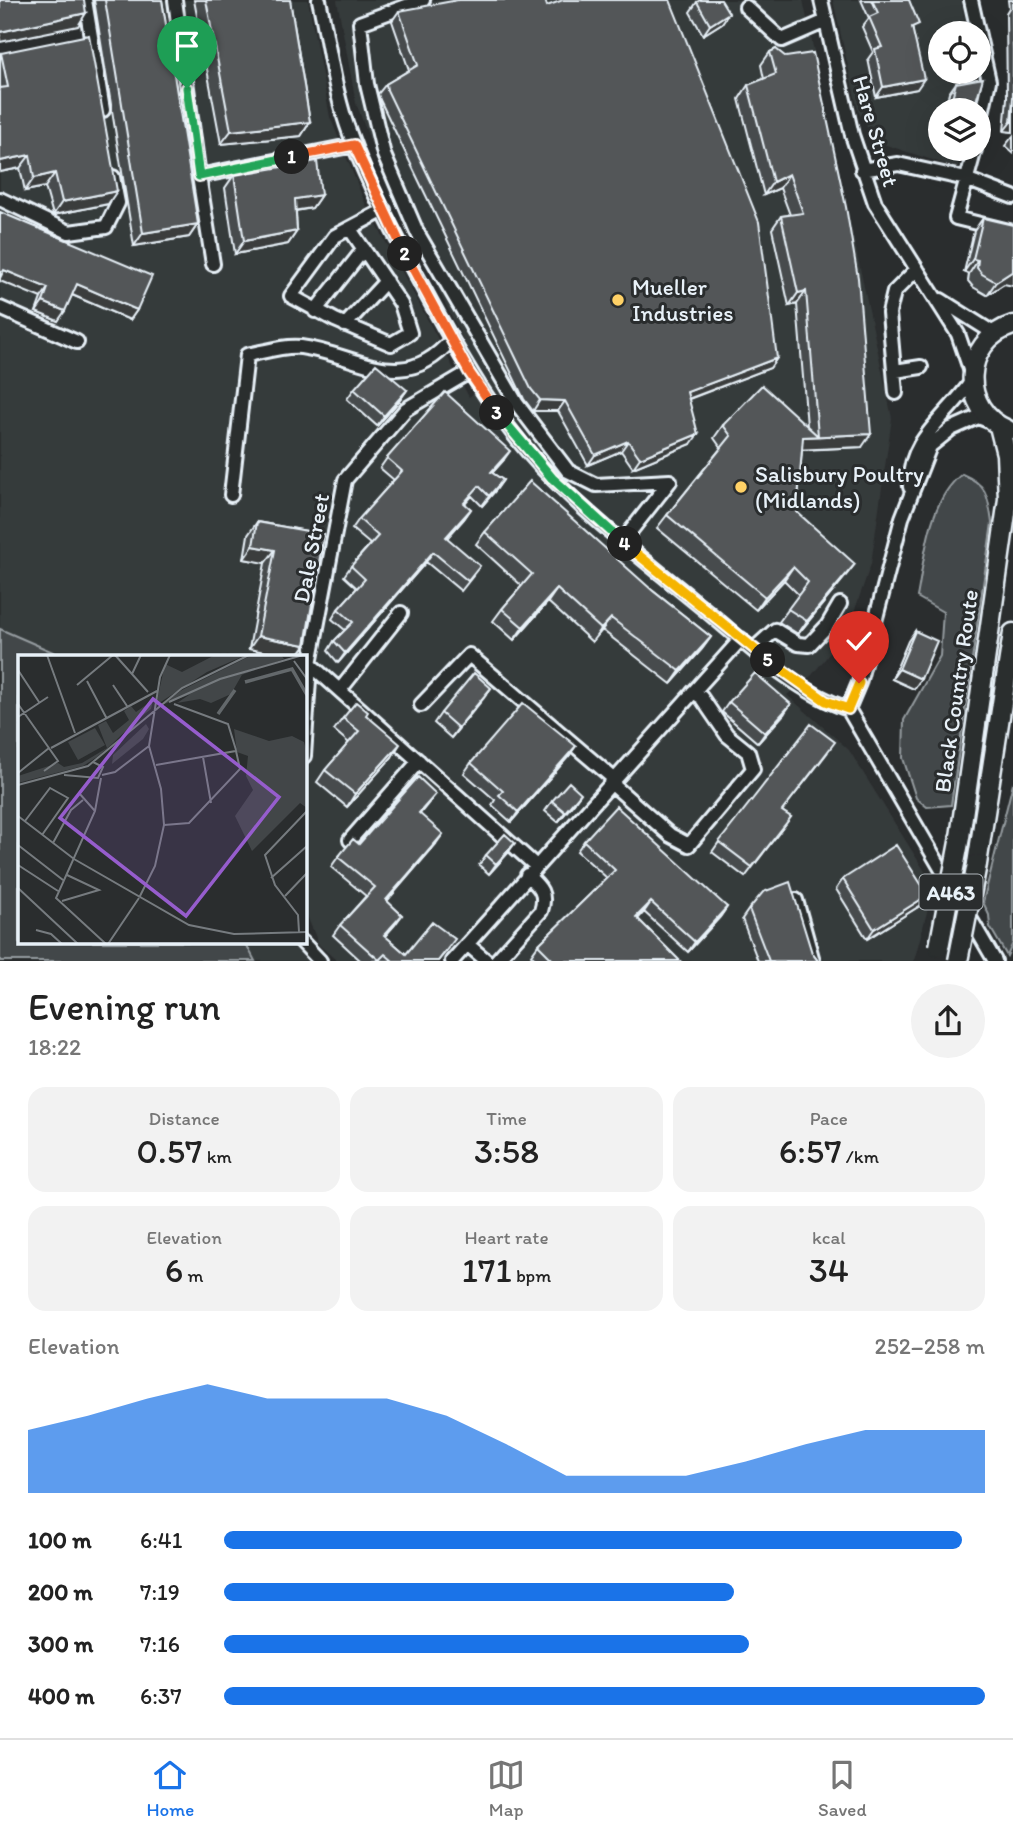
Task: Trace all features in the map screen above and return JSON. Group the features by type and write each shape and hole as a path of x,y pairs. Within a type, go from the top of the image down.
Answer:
{"highway":[{"path":"1002,427 977,404 972,378 979,350 995,334 1013,326"},
{"name":"Black Country Route","path":"937,954 960,837 1008,499 1002,427"},
{"name":"Black Country Route","path":"958,961 977,864 1013,634"}],"street":[{"path":"85,0 84,37 105,126"},
{"path":"175,0 213,264"},
{"path":"319,0 354,145 451,340 469,372 508,428 552,478 622,542 754,649 826,701 848,709 995,961"},
{"path":"423,0 360,23 367,84 384,155 417,232 517,404 568,471 596,485 670,481 622,542"},
{"name":"Hare Street","path":"821,0 862,170 874,203 938,297 958,334 972,378"},
{"path":"971,0 989,81 985,98"},
{"path":"746,7 782,40 826,21"},
{"path":"199,176 354,145"},
{"path":"972,161 956,218 1013,232"},
{"path":"0,199 69,232 106,227 118,203 111,164"},
{"path":"862,170 898,164 966,180 1013,197"},
{"path":"350,229 401,304 410,332 391,344 315,311 292,296 335,236 384,210"},
{"path":"315,311 364,249"},
{"path":"896,393 889,313 894,292 917,269"},
{"path":"345,324 386,281"},
{"name":"Hare Street","path":"938,297 995,334"},
{"path":"0,308 77,342"},
{"path":"232,495 247,355 299,346 376,368 414,369 438,356 451,340"},
{"path":"895,371 921,367"},
{"name":"Dale Street","path":"306,726 310,664 345,480 406,410 469,372"},
{"path":"911,491 909,471 920,442 972,378"},
{"path":"848,709 859,683 911,491 930,446 951,429 978,417 1002,427"},
{"path":"754,649 775,630 798,644 808,645 827,626 840,604"},
{"path":"340,690 401,612"},
{"path":"452,961 741,639"},
{"path":"421,705 469,655 670,835 689,845 753,769 748,752 727,735 706,703 693,692"},
{"path":"310,664 419,761 531,870 545,900 541,911 496,961"},
{"path":"350,840 419,761"},
{"path":"796,900 813,961"},
{"path":"304,944 320,961"},
{"path":"467,944 487,961"}],"shaded area":[{"path":"93,0 308,0 330,117 365,203 469,397 489,383 474,361 388,190 356,103 337,0 803,0 892,418 871,564 847,632 812,675 787,695 849,750 934,886 914,961 337,961 319,945 306,913 306,655 60,655 0,629 0,63 99,42"},
{"path":"833,0 961,0 965,21 928,21 928,84 975,84 976,88 974,98 928,98 928,159 880,143 858,111"},
{"path":"936,161 959,161 958,166"},
{"path":"962,474 982,487 992,523 951,805 927,807 916,798 903,758 904,720 940,656 943,612 917,597 935,514 951,485"},
{"path":"0,629 60,655 18,655 18,944 246,944 255,961 0,961"},
{"path":"1013,783 1013,943 1007,956 990,927 989,915 983,902"},
{"path":"246,944 297,944 313,961 255,961"}],"building":[{"path":"0,0 84,0 86,13 0,32"},
{"path":"105,0 162,0 198,224 143,233"},
{"path":"206,0 290,0 310,122 231,131"},
{"name":"Mueller Industries","path":"458,0 545,0 547,6 563,0 670,0 759,222 777,358 687,392 698,434 640,458 628,441 595,455 565,401 540,400 531,389 387,90 386,84 418,65 399,11"},
{"path":"721,0 729,13 710,25 697,2"},
{"path":"872,0 909,0 919,24 912,27 924,79 883,87 875,49 882,47 869,17 878,13"},
{"path":"89,35 117,191 62,202 55,173 34,178 30,155 0,161 0,88 8,87 1,53"},
{"path":"776,49 786,57 813,53 846,207 858,278 871,434 803,437 797,512 855,564 807,621 788,609 808,582 793,567 765,597 667,515 731,436 723,425 762,385 818,436 806,291 798,293 781,216 803,213 789,174 773,182 748,85 776,74 770,52"},
{"path":"956,84 981,84 977,98 952,98"},
{"path":"317,161 321,195 295,199 297,231 244,241 234,175"},
{"path":"0,212 152,276 137,310 77,284 65,311 43,302 48,288 4,270 0,278"},
{"path":"983,218 1013,225 1013,271 996,282 982,274 977,268 978,260 973,259"},
{"path":"376,364 407,390 384,416 354,389"},
{"path":"445,392 510,451 491,472 503,480 489,496 479,486 464,503 471,509 446,537 480,566 468,581 433,552 345,653 334,641 353,622 338,609 365,579 351,566 378,536 359,519 402,471 387,458"},
{"path":"530,481 653,591 711,637 680,671 611,618 601,629 557,589 523,627 502,609 532,574 485,532"},
{"path":"257,522 324,534 305,645 258,636 275,550 253,546"},
{"path":"915,631 937,641 921,679 899,669"},
{"path":"474,673 491,688 458,728 441,713"},
{"path":"755,673 791,704 765,733 729,702"},
{"path":"356,702 368,712 366,715 400,744 355,794 325,770 359,731 343,718"},
{"path":"523,703 576,746 518,812 499,795 503,791 471,763"},
{"path":"811,724 835,742 782,811 791,817 752,867 719,842"},
{"path":"418,777 436,794 419,813 443,834 386,900 402,915 384,935 406,954 432,922 455,939 438,961 393,961 385,954 379,960 340,925 375,887 338,857 353,839 359,844"},
{"path":"569,782 581,793 565,812 552,801"},
{"path":"616,806 727,907 695,942 651,902 636,917 680,961 554,961 538,945 615,870 584,841"},
{"path":"505,834 515,843 496,864 486,855"},
{"path":"896,845 928,895 874,929 843,879"},
{"path":"790,882 812,953 818,961 769,961 749,909 763,892"}],"place":[{"name":"Mueller Industries","path":"618,300"},
{"name":"Salisbury Poultry (Midlands)","path":"741,487"}],"route":[{"path":"187,88 199,176 354,145 394,234 469,372 508,428 552,478 622,542 790,678 826,701 848,709 859,683"}]}
